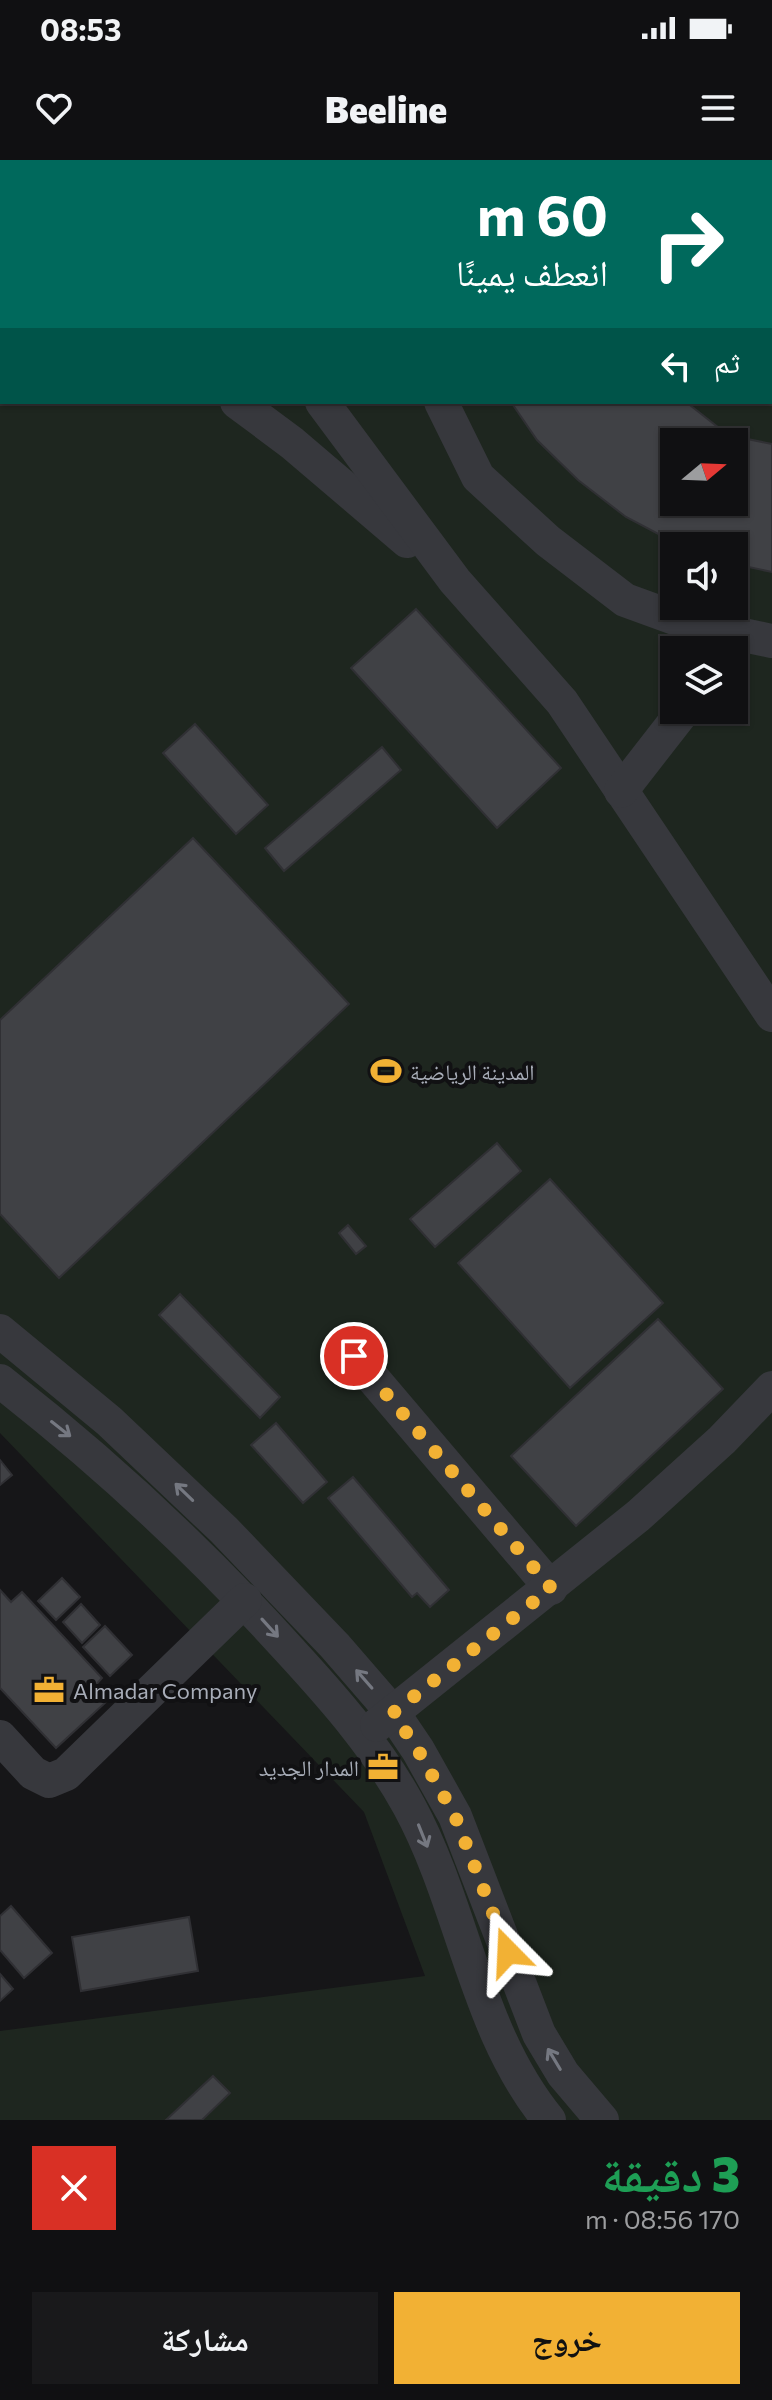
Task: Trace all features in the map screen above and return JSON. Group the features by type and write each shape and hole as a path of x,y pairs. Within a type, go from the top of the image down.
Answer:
{"lane":[{"path":"240,404 292,443 455,581"},
{"path":"323,404 455,581 562,702 772,1015"},
{"path":"442,404 478,477 548,541 625,600 691,624 772,641"},
{"path":"621,791 673,724"},
{"path":"0,1331 109,1421 224,1530 335,1646 393,1713 455,1816 539,2034 563,2074 602,2120"},
{"path":"354,1356 551,1588"},
{"path":"0,1381 85,1448 245,1600 364,1735 389,1770 423,1835 504,2051 528,2095 549,2120"},
{"path":"364,1735 551,1588 670,1488 772,1388"},
{"path":"0,1737 33,1773 49,1781 66,1774 245,1600"}],"shaded area":[{"name":"المدينة الرياضية","path":"0,404 772,404 772,2120 0,2120 0,2031 425,1976 364,1812 0,1433"}],"building":[{"path":"512,404 689,404 719,428 660,428 660,516 748,516 748,439 772,444 772,572 748,567 748,532 660,532 660,535 626,517 578,480 537,440"},
{"path":"416,609 561,768 497,828 351,668"},
{"path":"195,724 268,805 236,834 163,753"},
{"path":"382,747 401,770 284,871 265,848"},
{"path":"193,838 349,1004 59,1278 0,1214 0,1020"},
{"path":"497,1143 521,1171 435,1247 410,1219"},
{"path":"550,1179 663,1303 570,1388 458,1263"},
{"path":"348,1225 366,1246 356,1254 339,1233"},
{"path":"180,1294 280,1397 260,1418 159,1315"},
{"path":"658,1319 723,1389 576,1526 511,1456"},
{"path":"276,1423 327,1482 303,1503 251,1445"},
{"path":"0,1460 12,1475 0,1485"},
{"path":"353,1477 449,1590 430,1607 417,1593 412,1597 328,1498"},
{"path":"62,1578 80,1597 56,1620 38,1601"},
{"path":"0,1590 11,1602 22,1592 102,1678 93,1688 106,1702 56,1748 0,1688"},
{"path":"81,1604 100,1625 82,1643 63,1622"},
{"path":"105,1626 132,1655 110,1676 83,1647"},
{"path":"11,1906 52,1953 24,1978 0,1950 0,1916"},
{"path":"189,1917 198,1971 81,1991 72,1937"},
{"path":"0,1974 13,1989 0,2001"},
{"path":"213,2076 230,2093 202,2120 166,2120"}],"place":[{"name":"المدينة الرياضية","path":"386,1071"},
{"name":"Almadar Company","path":"49,1690"},
{"name":"المدار الجديد","path":"383,1767"}],"route":[{"path":"354,1356 551,1588 393,1713 455,1816 508,1952"}]}
